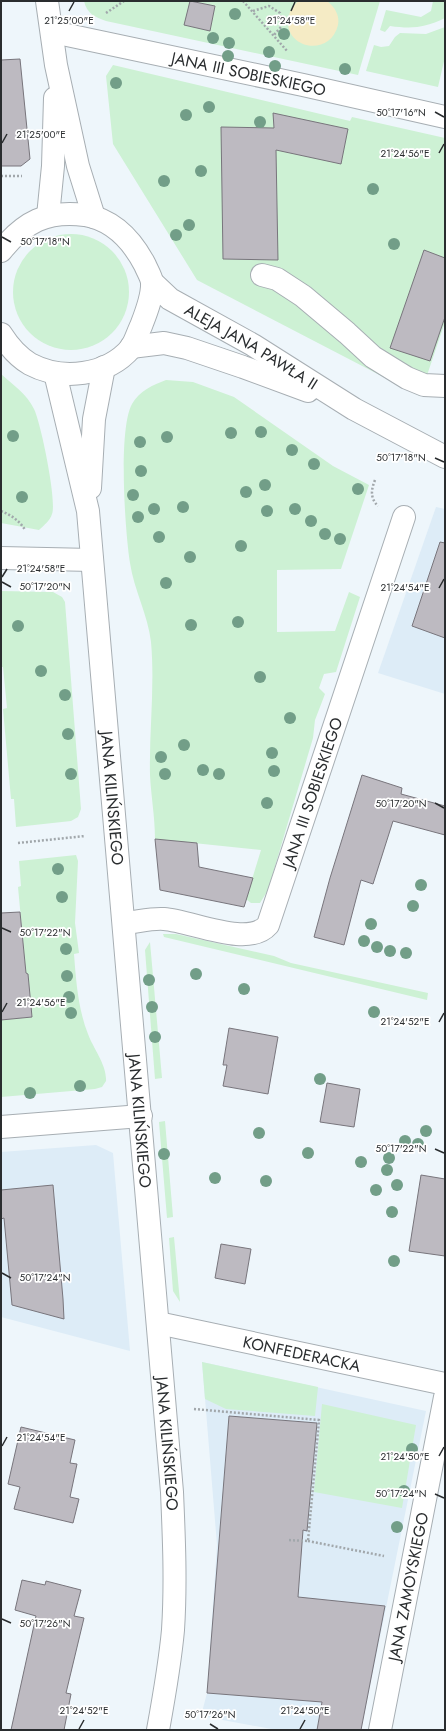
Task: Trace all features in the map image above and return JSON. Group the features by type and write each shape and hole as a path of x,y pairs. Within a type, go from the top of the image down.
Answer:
{"street":[{"path":"48,1 56,65 53,166 48,216"},
{"name":"JANA III SOBIESKIEGO","path":"53,32 445,117"},
{"path":"56,65 78,166 94,217"},
{"path":"1,251 13,236 24,228 48,216 68,213 94,217 118,228 136,247 152,282 148,306 132,347 104,367 80,374 55,373 30,364 9,347 1,334"},
{"path":"262,275 277,279 303,296 348,333 373,357 408,378 424,385 445,386"},
{"name":"ALEJA JANA PAWŁA II","path":"152,282 170,299 253,345 354,409 445,457"},
{"name":"ALEJA JANA PAWŁA II","path":"132,347 164,343 187,348 243,367 354,409"},
{"name":"JANA KILIŃSKIEGO","path":"104,367 94,419 88,511 172,1492 175,1579 173,1631 164,1699 158,1730"},
{"name":"JANA KILIŃSKIEGO","path":"55,373 88,511"},
{"name":"JANA III SOBIESKIEGO","path":"124,923 164,919 237,935 262,932 268,925 404,517"},
{"path":"1,558 92,560"},
{"path":"1,1127 141,1116"},
{"name":"KONFEDERACKA","path":"158,1323 445,1384"},
{"name":"JANA ZAMOYSKIEGO","path":"380,1730 445,1397"}],"path":[{"path":"105,14 124,1"},
{"path":"244,1 293,57"},
{"path":"253,11 269,6 280,13 281,27 274,35"},
{"path":"1,176 21,177 26,173"},
{"path":"1,510 10,514 22,524 28,536"},
{"path":"18,843 85,836"},
{"path":"194,1409 319,1420 308,1541"},
{"path":"287,1540 308,1541 413,1562"}],"shaded area":[{"path":"436,507 445,509 445,694 378,673"},
{"path":"96,1145 113,1153 130,1351 1,1317 1,1152"},
{"path":"202,1362 426,1411 365,1711 322,1703 317,1730 277,1730 201,1716 207,1693 217,1545"}],"green space":[{"path":"84,1 380,1 358,75 106,21 89,12"},
{"path":"433,1 445,1 445,18 424,26 390,26 385,32 380,30 386,10 421,17 431,11"},
{"path":"445,27 445,57 438,87 366,71 374,45 381,47 389,46 395,37 400,33 426,34"},
{"path":"113,65 350,121 352,117 445,138 445,322 420,396 197,280 113,144 106,76"},
{"path":"71,234 93,238 112,251 125,270 129,292 125,314 112,333 93,346 71,350 49,346 30,333 17,314 13,292 17,270 30,251 49,238"},
{"path":"1,374 28,399 34,409 48,462 53,507 50,519 39,530 1,523"},
{"path":"166,380 193,382 234,397 333,466 369,485 341,569 277,570 277,632 335,631 349,592 360,597 336,672 324,674 319,688 325,694 315,720 313,738 268,890 260,903 251,903 246,899 261,850 155,839 150,775 152,692 151,642 147,622 130,563 126,529 124,457 125,435 132,404 142,392 151,386"},
{"path":"1,591 53,592 62,597 65,602 81,809 78,817 71,821 16,827 14,799 11,799 3,709 7,708 3,667 1,667"},
{"path":"76,855 78,861 75,923 79,953 74,954 78,994 82,1015 90,1039 102,1063 106,1075 106,1081 102,1087 95,1089 1,1097 1,1020 32,1017 28,974 26,973 18,887 21,886 19,861"},
{"path":"163,934 176,934 274,956 291,963 428,993 427,1000 164,937"},
{"path":"150,942 162,1078 155,1079 145,950"},
{"path":"165,1121 173,1217 167,1218 159,1122"},
{"path":"174,1237 180,1302 173,1291 169,1238"},
{"path":"202,1362 318,1387 315,1416 226,1409 205,1399"},
{"path":"322,1404 416,1425 402,1508 314,1492"}],"sand":[{"path":"299,1 327,1 335,9 338,15 338,25 333,36 326,42 317,46 308,45 299,42 292,36 288,27 289,16 292,7"}],"building":[{"path":"190,1 215,6 210,31 184,25"},
{"path":"20,59 30,159 21,166 1,166 1,60"},
{"path":"273,113 348,129 341,164 276,150 278,260 223,259 221,127 274,128"},
{"path":"424,250 445,258 445,317 430,361 390,348"},
{"path":"440,542 445,543 445,638 412,626"},
{"path":"362,775 402,788 401,794 445,806 445,835 393,821 373,884 361,880 344,945 314,937 330,878"},
{"path":"155,839 197,843 199,867 253,878 244,907 160,890"},
{"path":"20,912 32,1017 1,1020 1,913"},
{"path":"229,1028 278,1037 268,1094 223,1086 227,1065 223,1065"},
{"path":"327,1083 360,1089 354,1127 320,1122"},
{"path":"421,1175 445,1179 445,1256 409,1251"},
{"path":"53,1185 64,1319 12,1305 4,1218 1,1219 1,1190"},
{"path":"221,1244 251,1249 245,1284 215,1278"},
{"path":"229,1416 317,1423 307,1531 303,1530 298,1597 385,1606 361,1730 317,1730 322,1702 207,1693"},
{"path":"21,1427 75,1440 70,1463 77,1464 70,1497 79,1499 73,1523 14,1509 20,1487 8,1484"},
{"path":"22,1580 45,1585 46,1581 81,1590 74,1616 84,1618 66,1693 71,1694 64,1730 11,1730 36,1616 15,1610"}]}
